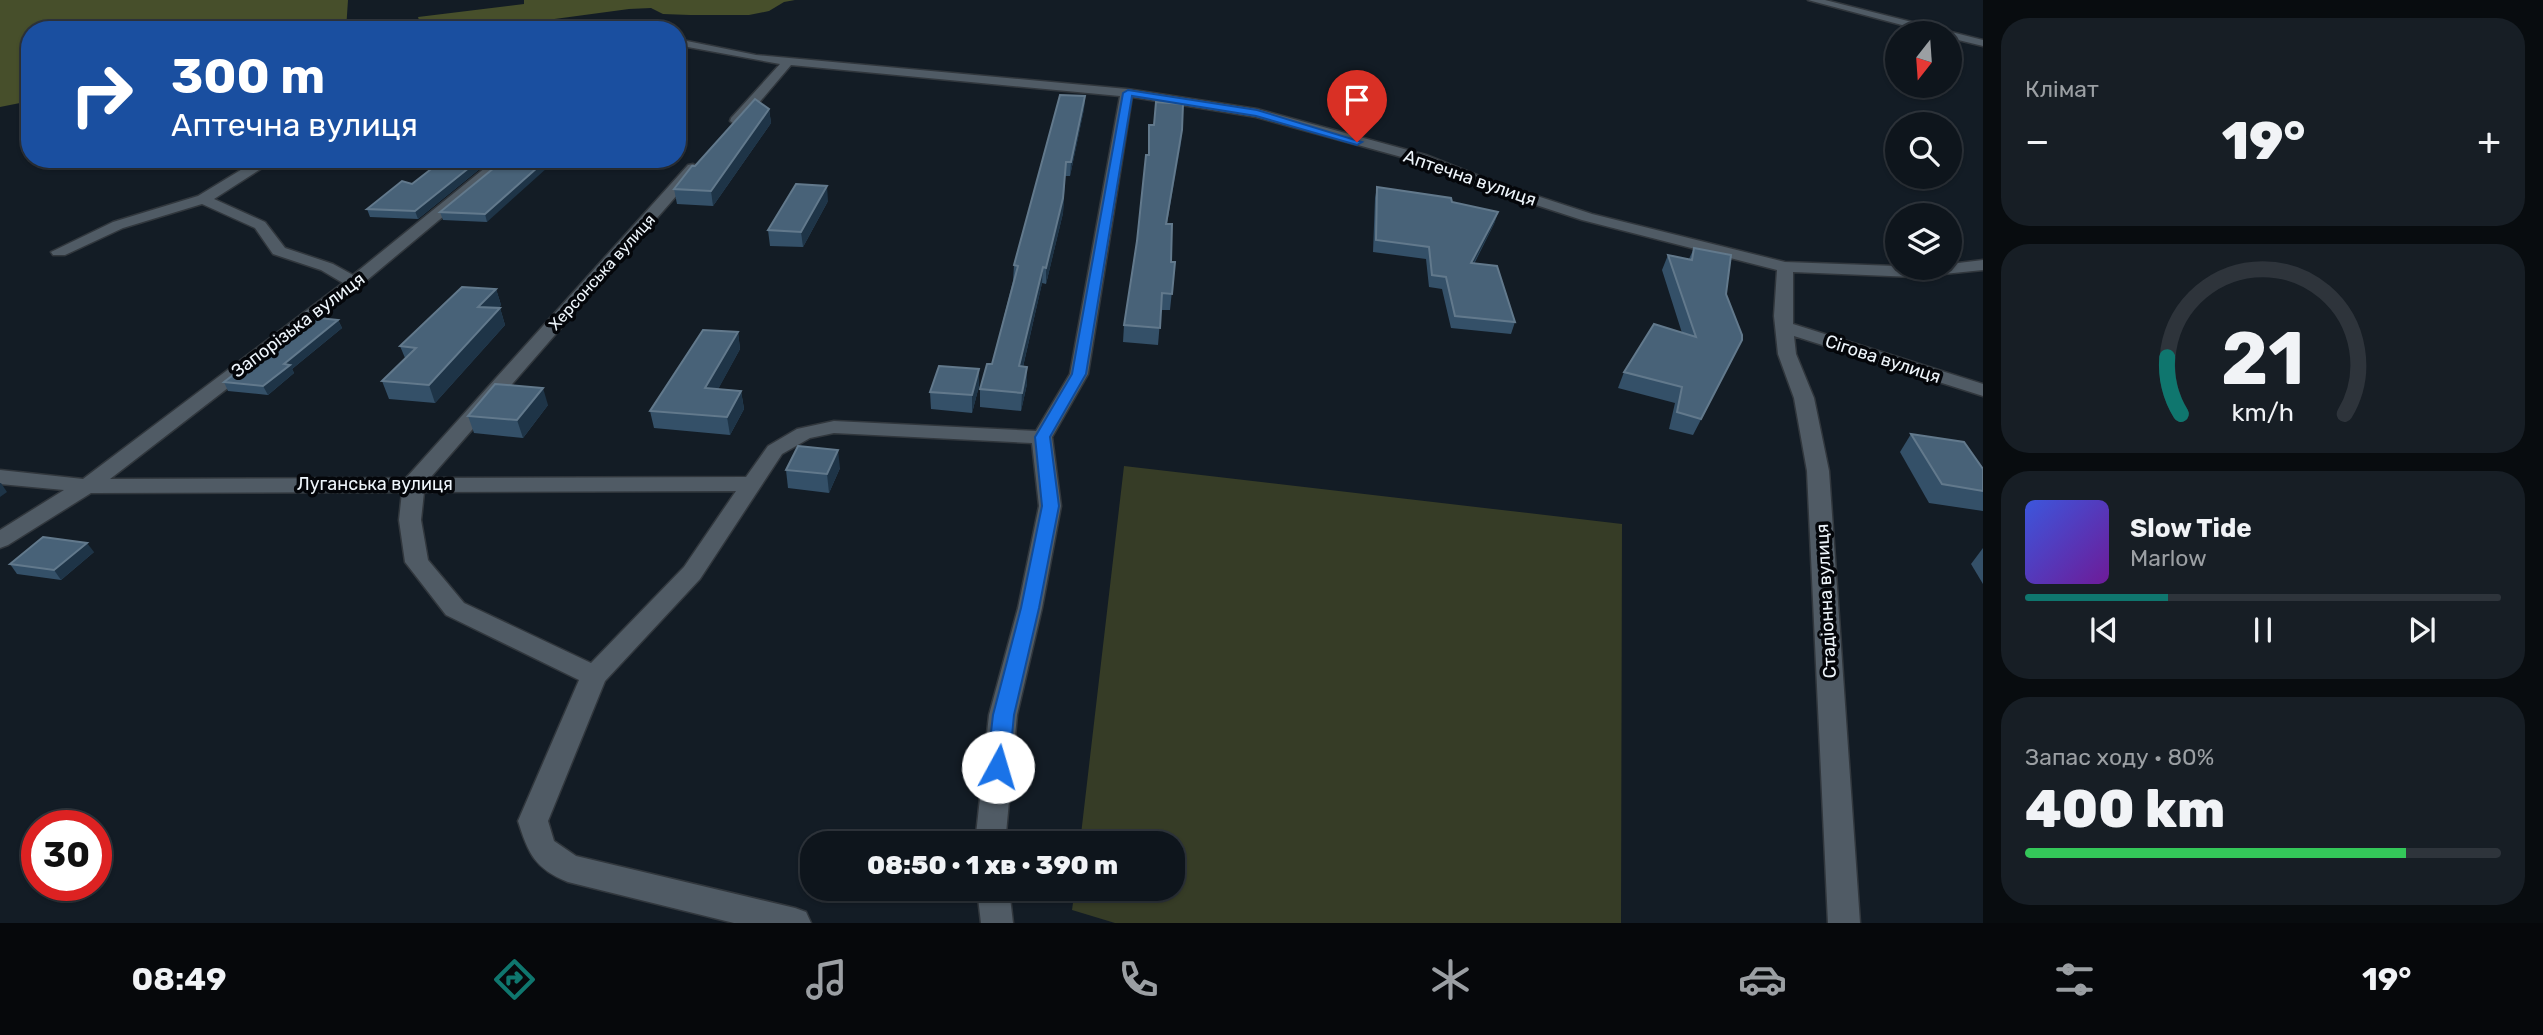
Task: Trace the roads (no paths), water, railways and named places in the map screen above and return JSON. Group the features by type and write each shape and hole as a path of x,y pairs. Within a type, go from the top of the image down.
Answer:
{"street":[{"path":"1812,0 1895,21"},
{"path":"1962,38 1983,43"},
{"name":"Аптечна вулиця","path":"686,43 728,54 1128,93 1257,113 1421,158 1492,186 1587,217 1784,275 1914,272 1983,265"},
{"path":"724,133 789,60"},
{"path":"991,831 1003,715 1030,608 1050,506 1042,437 1079,374 1128,93"},
{"name":"Херсонська вулиця","path":"414,483 706,154"},
{"path":"59,252 118,225 203,199 254,168"},
{"name":"Запорізька вулиця","path":"0,540 87,486 354,282 494,168"},
{"path":"203,199 260,225 279,251 327,267 354,282"},
{"name":"Стадіонна вулиця","path":"1784,275 1787,354 1804,398 1818,471 1844,923"},
{"name":"Сігова вулиця","path":"1784,327 1983,390"},
{"path":"795,923 568,868 541,849 533,821 594,676 692,573 775,450 804,433 834,427 1042,437"},
{"name":"Луганська вулиця","path":"0,477 87,486 751,484"},
{"path":"414,483 410,520 417,562 455,609 594,676"},
{"path":"995,901 998,923"}]}
